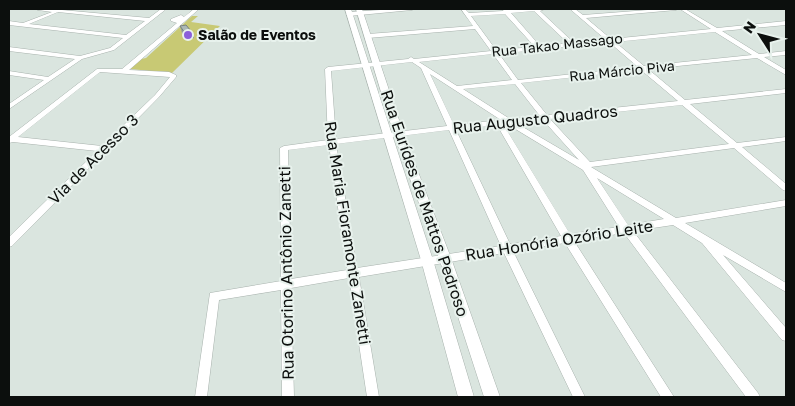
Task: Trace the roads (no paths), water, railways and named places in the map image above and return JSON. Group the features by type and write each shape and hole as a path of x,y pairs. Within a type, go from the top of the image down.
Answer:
{"street":[{"path":"38,9 150,20"},
{"path":"93,14 104,9"},
{"path":"151,9 163,10"},
{"path":"172,31 176,19 186,10 197,9"},
{"path":"10,140 99,70 124,71 197,9"},
{"path":"354,11 412,9"},
{"path":"464,9 518,82 586,166 626,230 754,397"},
{"path":"535,9 571,44"},
{"path":"468,15 505,10 543,9"},
{"path":"572,9 786,188"},
{"path":"582,17 676,9"},
{"path":"682,9 786,73"},
{"path":"9,25 30,22 62,10"},
{"path":"10,106 80,58 112,49 163,10"},
{"path":"505,10 538,47"},
{"name":"Rua Eurídes de Mattos Pedroso","path":"354,11 368,36 371,63"},
{"name":"Rua Eurídes de Mattos Pedroso","path":"354,11 393,135 466,397"},
{"path":"176,19 178,22 184,19"},
{"name":"Rua Takao Massago","path":"328,68 786,23"},
{"path":"19,24 127,37"},
{"path":"368,36 477,27"},
{"path":"9,49 80,58"},
{"name":"Rua Márcio Piva","path":"457,88 786,53"},
{"path":"412,59 504,122 586,166 786,288"},
{"name":"Rua Maria Fioramonte Zanetti","path":"328,68 332,143 374,397"},
{"path":"424,68 507,249 578,397"},
{"name":"Via de Acesso 3","path":"9,243 174,78 173,75 124,71"},
{"path":"9,73 50,79"},
{"name":"Rua Augusto Quadros","path":"284,148 786,91"},
{"path":"504,122 568,239 668,397"},
{"name":"Rua Eurídes de Mattos Pedroso","path":"393,135 446,258 492,397"},
{"path":"586,166 786,139"},
{"path":"10,140 103,148"},
{"name":"Rua Otorino Antônio Zanetti","path":"284,148 288,397"},
{"name":"Rua Honória Ozório Leite","path":"201,397 214,296 786,203"},
{"path":"702,237 786,336"}],"place":[{"name":"Salão de Eventos","path":"188,35"}]}
